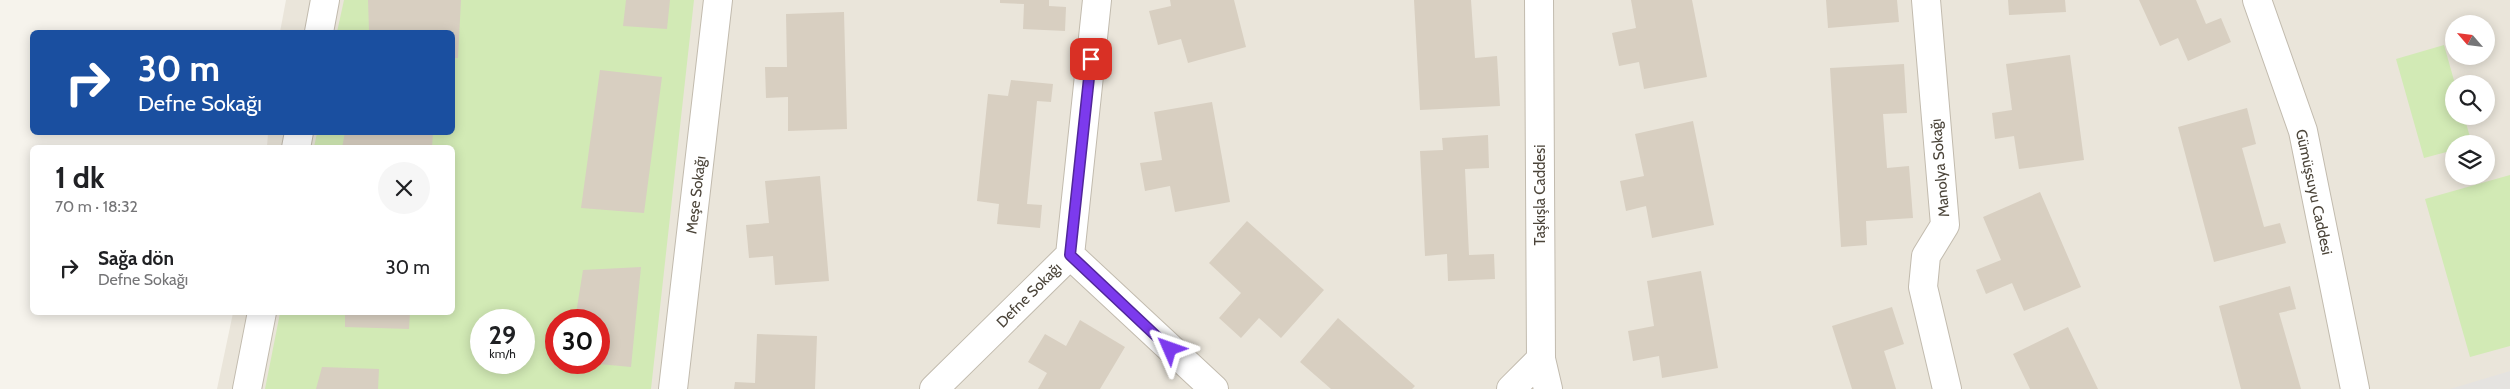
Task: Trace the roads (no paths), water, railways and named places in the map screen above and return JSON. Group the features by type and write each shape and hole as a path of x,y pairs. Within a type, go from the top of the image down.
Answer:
{"street":[{"path":"319,30 325,0"},
{"name":"Meşe Sokağı","path":"673,389 718,0"},
{"name":"Defne Sokağı","path":"934,389 1070,255 1098,0"},
{"name":"Taşkışla Caddesi","path":"1538,0 1541,359 1548,389"},
{"name":"Manolya Sokağı","path":"1926,0 1945,224 1926,256 1923,287 1947,389"},
{"name":"Gümüşsuyu Caddesi","path":"2257,0 2303,131 2355,389"},
{"path":"1070,255 1214,389"},
{"path":"247,389 261,315"},
{"path":"1510,389 1541,359"}]}
